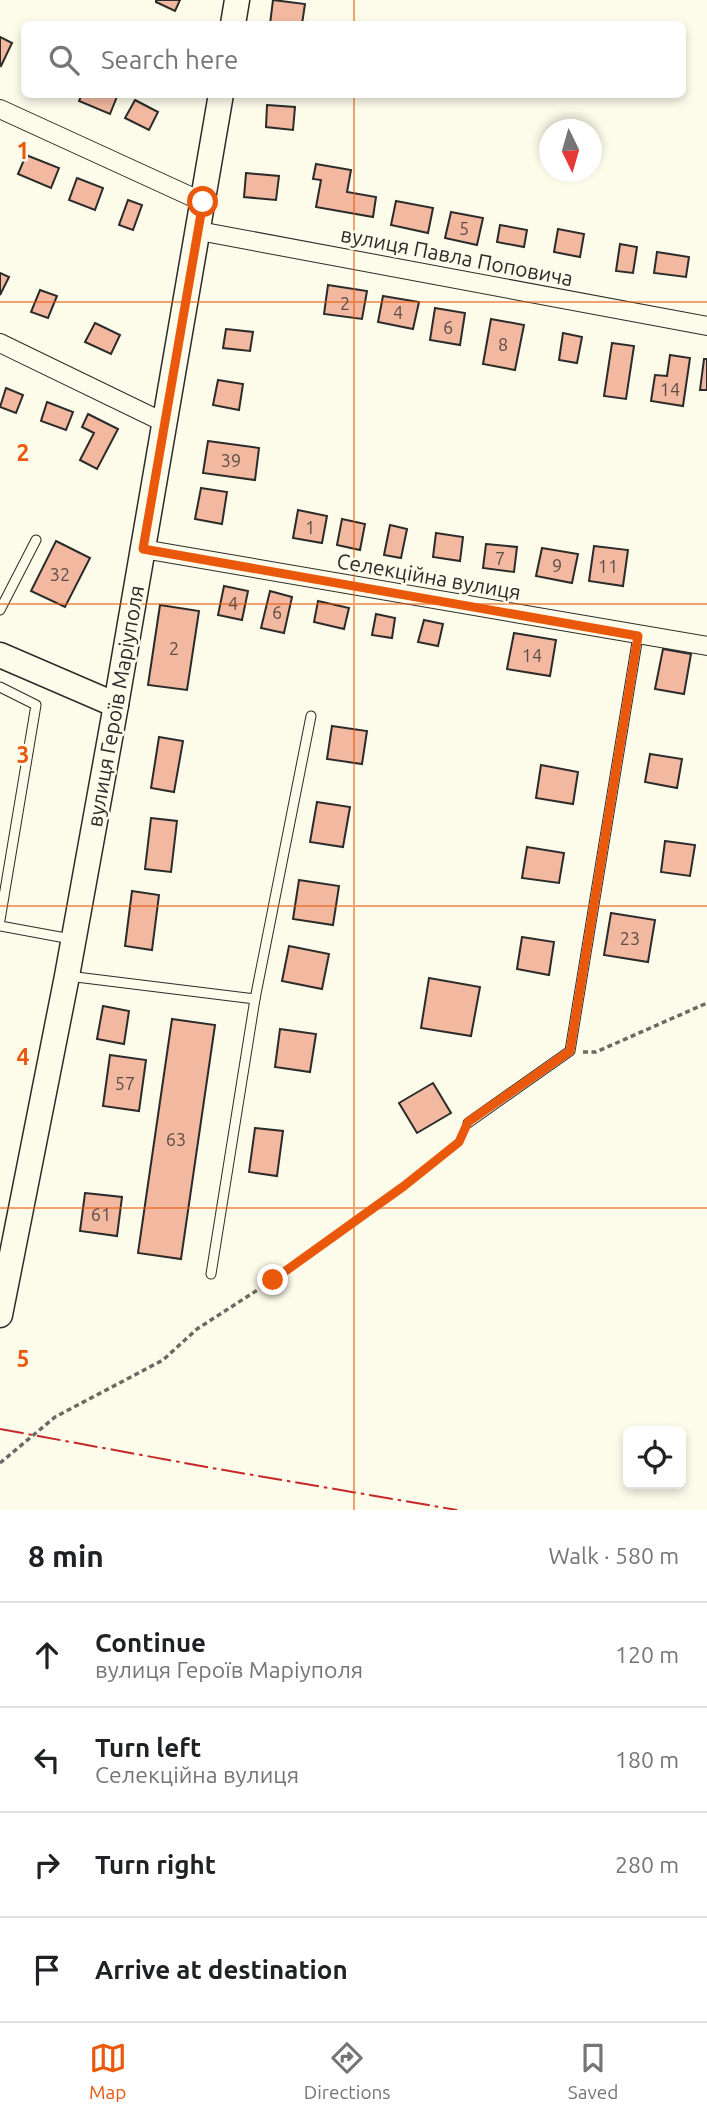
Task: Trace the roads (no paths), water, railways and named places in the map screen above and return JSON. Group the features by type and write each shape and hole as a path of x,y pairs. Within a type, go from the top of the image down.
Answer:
{"street":[{"path":"234,21 237,0"},
{"name":"вулиця Героїв Маріуполя","path":"0,1315 116,705 220,98"},
{"path":"0,109 203,202"},
{"name":"вулиця Павла Поповича","path":"199,230 707,326"},
{"path":"0,343 163,422"},
{"name":"Селекційна вулиця","path":"143,549 707,646"},
{"path":"0,655 116,705"}],"lane":[{"path":"0,610 36,540"},
{"path":"468,1122 570,1051 638,636"},
{"path":"0,687 36,705 0,920"},
{"path":"211,1274 255,999 311,716"},
{"path":"0,926 73,940"},
{"path":"66,976 255,999"}]}
